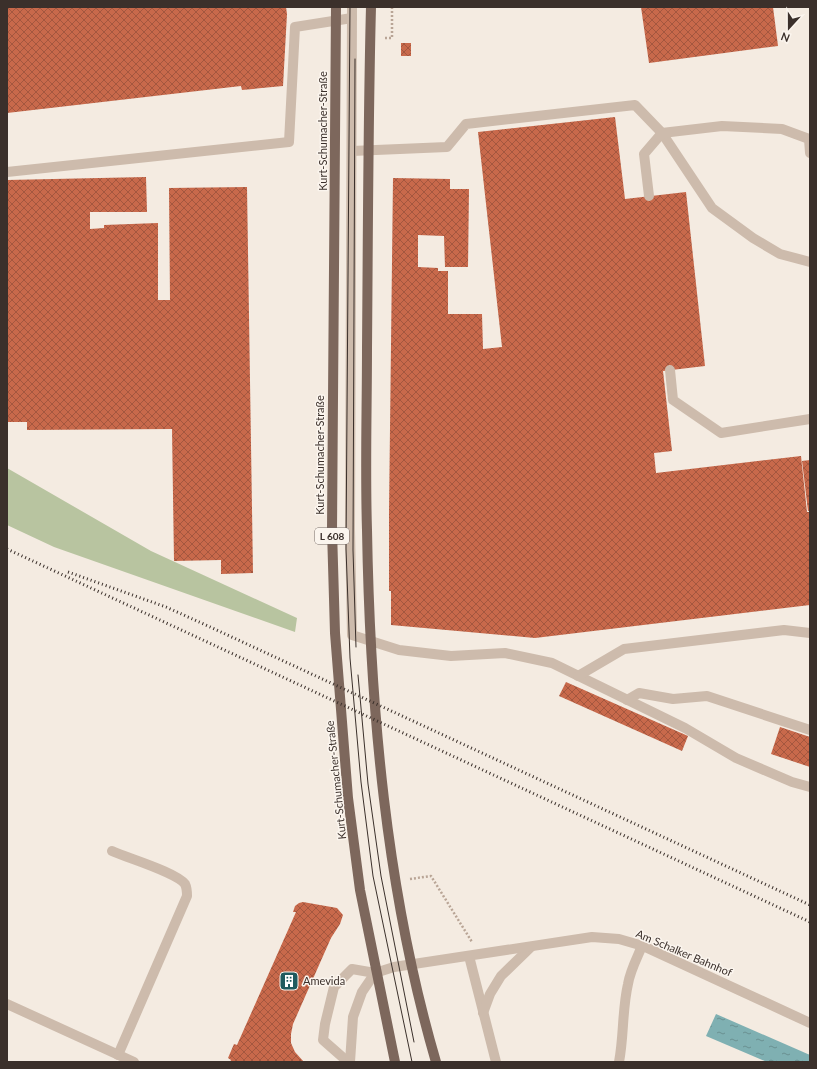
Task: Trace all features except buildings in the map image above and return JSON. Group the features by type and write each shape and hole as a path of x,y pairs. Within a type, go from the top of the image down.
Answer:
{"main road":[{"name":"Kurt-Schumacher-Straße","path":"336,7 332,522 335,633 348,798 360,890 394,1061"},
{"path":"371,7 367,529 373,680 384,800 397,882 412,966 436,1062"}],"street":[{"path":"352,7 350,528 352,635 400,650 451,656 505,653 552,663 685,728 736,758 792,782 810,787"},
{"path":"7,172 289,142 295,27 352,18"},
{"path":"352,151 447,147 466,124 634,105 662,133 712,208 753,238 780,254 810,262"},
{"path":"648,196 644,154 662,133 722,126 782,129 809,139 810,153"},
{"path":"670,370 673,400 722,433 810,419"},
{"path":"578,676 624,649 784,630 810,633"},
{"path":"627,700 639,693 673,699 707,696 810,730"},
{"path":"112,852 176,876 185,884 187,890 187,896 118,1055"},
{"name":"Am Schalker Bahnhof","path":"474,955 592,937 619,939 642,946 810,1023"},
{"path":"619,1062 622,1045 624,1003 628,983 642,946"},
{"path":"483,1013 490,994 501,976 531,947"},
{"path":"349,1062 323,1040 324,1024 334,987 352,969 375,973 394,966 474,955 483,1013 496,1062"},
{"path":"349,1062 353,1017 362,992 375,973"},
{"path":"7,1004 134,1062"}],"path":[{"path":"392,7 392,38"},
{"path":"397,882 431,876 453,910 474,955"}],"green space":[{"path":"7,468 151,551 297,618 295,632 54,547 7,525"}],"water":[{"path":"716,1014 810,1055 810,1062 767,1062 706,1036"}],"tram line":[{"path":"350,7 346,549 350,658 361,782 373,876 412,1062"},
{"path":"355,59 353,550 356,647"},
{"path":"358,675 368,784 381,876 414,1042"}],"railway":[{"path":"7,549 810,922"},
{"path":"68,572 166,607 810,905"}],"place":[{"name":"Amevida","path":"289,981"}]}
